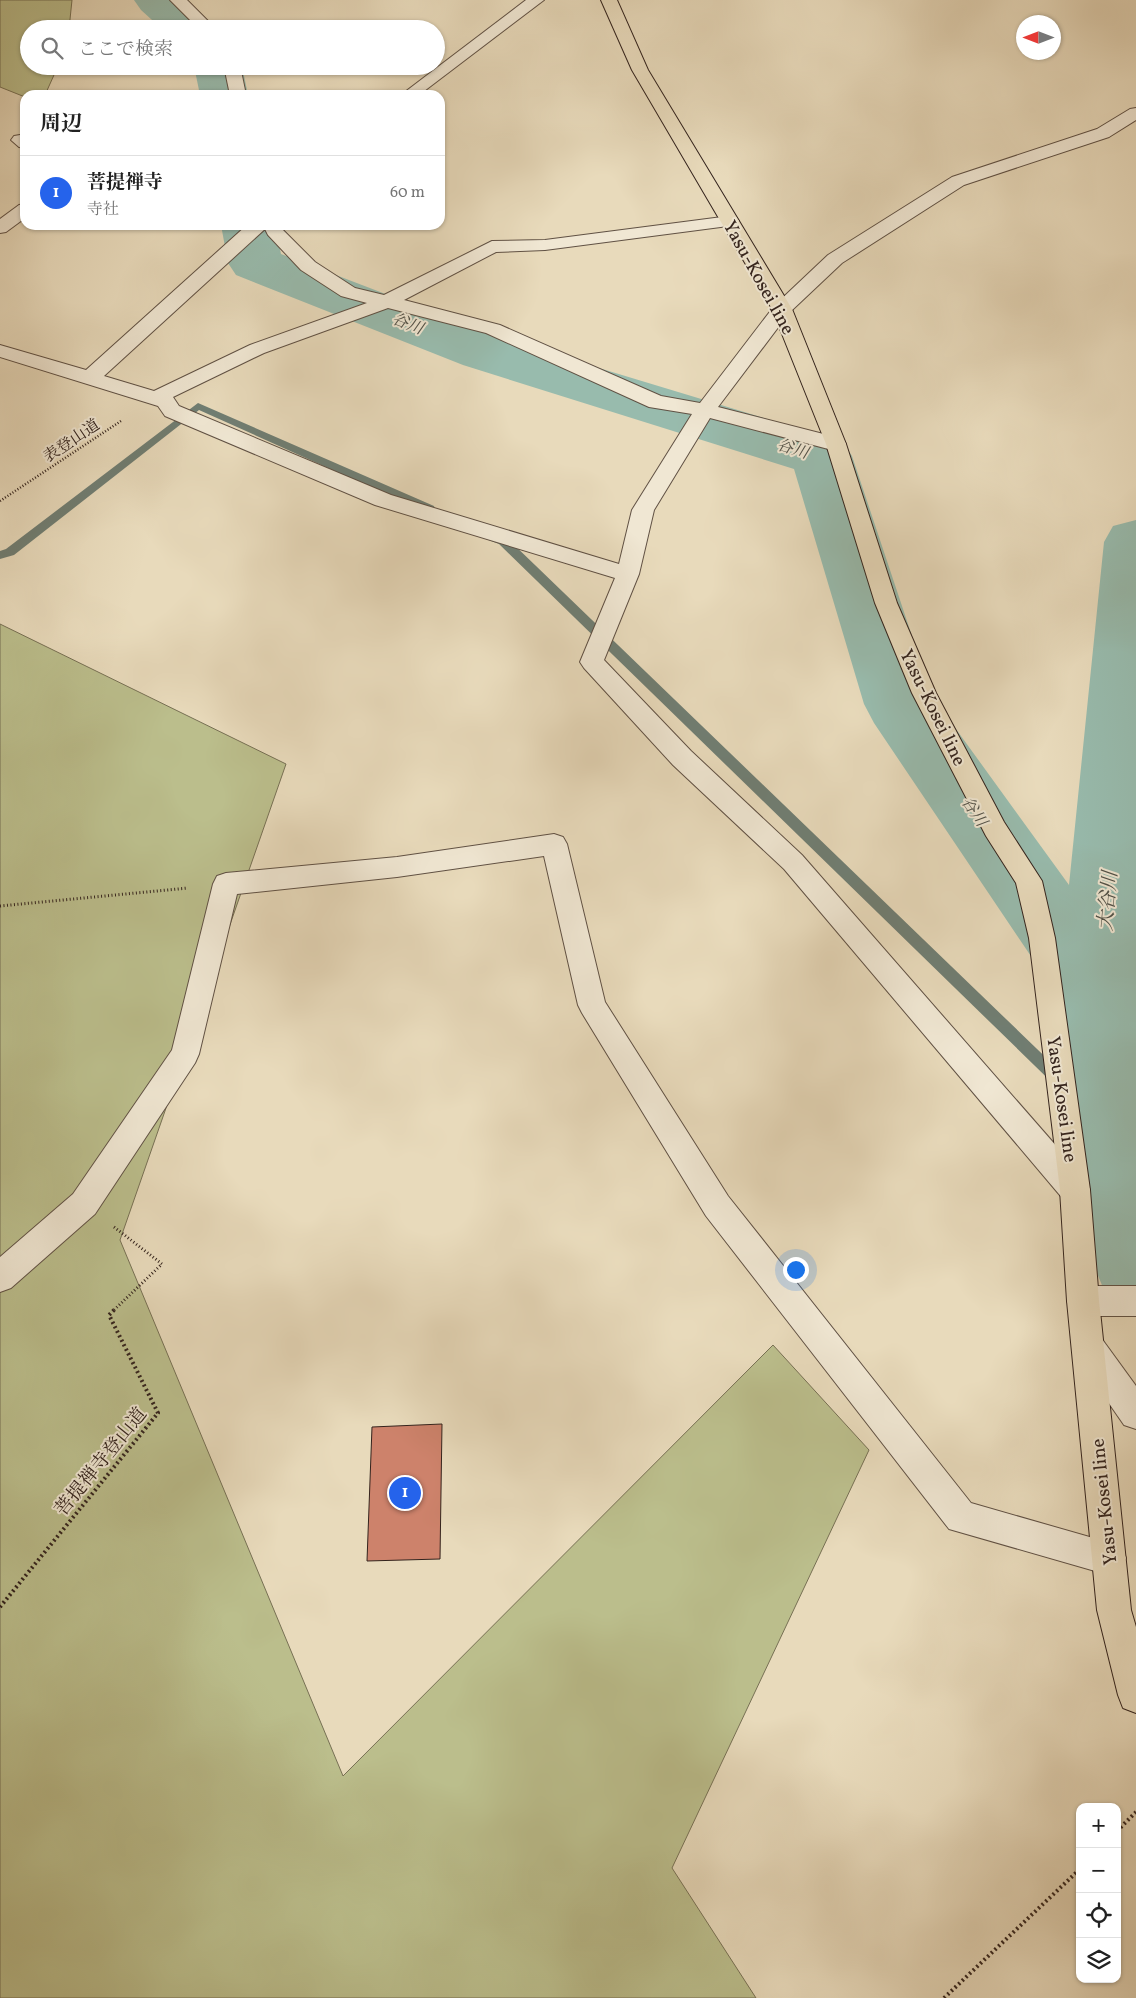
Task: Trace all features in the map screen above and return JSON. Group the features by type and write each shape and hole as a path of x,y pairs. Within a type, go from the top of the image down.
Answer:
{"main road":[{"name":"Yasu-Kosei line","path":"609,0 640,70 782,309 836,444 886,603 924,693 995,829 1029,881 1042,938 1076,1190 1083,1301 1114,1610 1136,1695"}],"street":[{"path":"445,69 536,0"},
{"path":"189,4 201,20"},
{"path":"234,75 237,90"},
{"path":"417,90 437,75"},
{"path":"1076,1190 793,862 682,758 592,662 628,574 643,510 705,410 782,309 835,259 958,181 1103,133 1136,113"},
{"path":"1103,133 1136,133"},
{"path":"0,228 20,213"},
{"path":"155,398 257,349 386,302 492,247 545,245 730,222"},
{"path":"90,378 253,230"},
{"path":"274,230 308,266 348,292 493,329 656,402 705,410 836,444"},
{"path":"0,351 165,401 172,411 383,500 628,574"},
{"path":"0,1277 84,1204 185,1054 226,884 397,868 554,844 592,1005 717,1206 961,1517 1109,1558"},
{"path":"1083,1301 1136,1301"},
{"path":"1088,1346 1136,1412"}],"path":[{"name":"表登山道","path":"0,501 155,398"},
{"path":"0,906 226,884"},
{"name":"菩提禅寺登山道","path":"0,1607 158,1412 109,1314 162,1264 84,1204"},
{"path":"1121,1827 1136,1812"},
{"path":"944,1998 1076,1873"}],"green space":[{"path":"0,0 72,0 70,20 20,20 20,75 54,75 47,90 20,90 20,95 0,87"},
{"path":"0,624 286,764 120,1240 343,1776 773,1345 869,1450 672,1868 756,1998 0,1998"}],"building":[{"path":"442,1424 440,1559 367,1561 372,1427"}],"waterway":[{"name":"谷川","path":"157,0 166,6 179,20"},
{"name":"谷川","path":"220,75 223,90"},
{"name":"谷川","path":"249,230 255,263 483,352 821,456 899,704 1099,990"},
{"path":"0,555 10,552 198,406 430,509"},
{"path":"490,536 503,541 1113,1132"},
{"name":"大谷川","path":"1099,990 1136,542"},
{"name":"大谷川","path":"1099,990 1113,1132 1123,1205 1136,1259"}],"place":[{"name":"菩提禅寺","path":"405,1493"}]}
